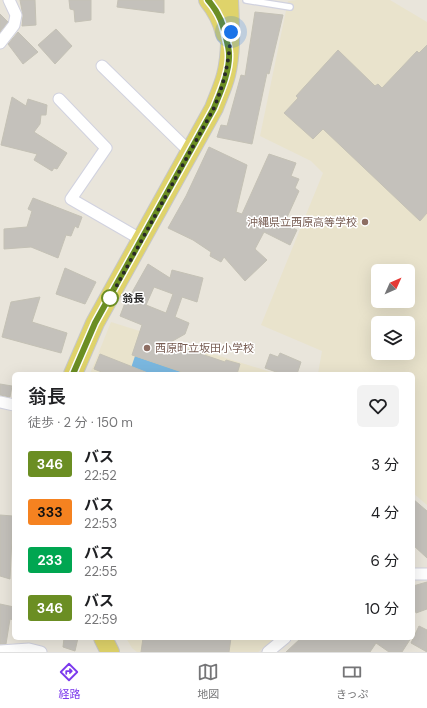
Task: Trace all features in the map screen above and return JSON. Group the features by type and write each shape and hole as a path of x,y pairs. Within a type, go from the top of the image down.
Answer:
{"main road":[{"path":"208,0 217,11 223,24 230,54"},
{"path":"74,372 95,323 214,108 226,75 230,54 231,32 229,0"},
{"path":"104,640 110,652"}],"street":[{"path":"0,43 14,25 16,15 9,0"},
{"path":"102,66 190,152"},
{"path":"59,99 106,148 71,199 142,240"},
{"path":"0,402 12,405"},
{"path":"415,574 427,574"},
{"path":"268,652 283,640"},
{"path":"0,651 29,649 41,652"}],"lane":[{"path":"246,0 290,7"}],"shaded area":[{"name":"沖縄県立西原高等学校","path":"390,0 427,22 427,505 415,495 415,372 318,372 322,351 261,325 323,173 311,161 260,136 288,1"},
{"name":"西原町立坂田小学校","path":"111,322 271,372 91,372"},
{"path":"127,640 273,640 258,652 137,652 132,648"}],"water":[{"path":"135,356 182,372 130,372"}],"building":[{"path":"20,0 35,0 36,25 22,26 23,16"},
{"path":"69,0 91,0 91,20 75,22 74,10 70,9"},
{"path":"118,0 164,0 164,13 117,7"},
{"path":"255,12 283,15 269,74 267,73 252,144 217,137 221,125 227,126 241,75 245,76"},
{"path":"0,14 8,22 0,32"},
{"path":"56,29 72,46 55,64 38,45"},
{"path":"18,32 38,52 23,64 8,44"},
{"path":"427,45 427,213 420,221 323,129 313,139 284,113 298,98 296,96 338,50 375,86 378,84 382,88 417,51 419,53"},
{"path":"12,97 26,106 28,99 47,105 46,115 41,115 40,124 34,132 67,153 57,169 54,168 52,171 34,160 37,154 1,145"},
{"path":"209,147 247,165 236,212 242,214 269,154 296,163 291,176 299,179 295,188 299,191 284,224 297,230 290,245 264,232 255,249 267,260 245,281 224,257 221,262 210,256 211,252 193,240 168,228 186,196"},
{"path":"33,198 82,217 78,228 75,226 71,236 66,235 58,258 31,247 4,249 4,229 27,227 32,211 28,209"},
{"path":"148,264 170,278 172,270 203,278 197,302 182,297 175,317 189,323 185,334 169,343 225,362 226,360 240,364 238,372 182,372 132,355 142,325 120,316 125,303","holes":["154,287 173,294 166,313 146,305"]},
{"path":"65,268 96,282 85,304 56,294"},
{"path":"40,297 32,322 67,333 61,353 2,337 11,302"},
{"path":"280,353 301,362 298,372 276,372 265,368 270,354 278,357"},
{"path":"100,354 145,372 102,372 94,369"},
{"path":"0,384 12,386 10,397 0,395"},
{"path":"415,501 427,511 427,558 415,547"},
{"path":"0,515 12,516 10,579 0,576"},
{"path":"427,582 427,609 416,613 415,609 415,585"},
{"path":"0,604 12,607 12,620 10,619 6,644 0,644"},
{"path":"419,626 427,630 427,652 411,643 412,640 415,640 415,634"},
{"path":"64,640 78,640 75,651 63,647"},
{"path":"143,640 231,640 229,652 141,652"},
{"path":"299,640 410,640 402,652 389,652 376,643 370,652 286,652"}],"bus line":[{"name":"346","path":"74,372 95,323 168,194 214,108 219,95 226,75 230,54 223,24 217,11 208,0"}],"place":[{"name":"沖縄県立西原高等学校","path":"365,222"},
{"name":"翁長","path":"110,298"},
{"name":"西原町立坂田小学校","path":"147,348"}],"route":[{"path":"110,298 214,108 226,75 230,54 231,32"}]}
